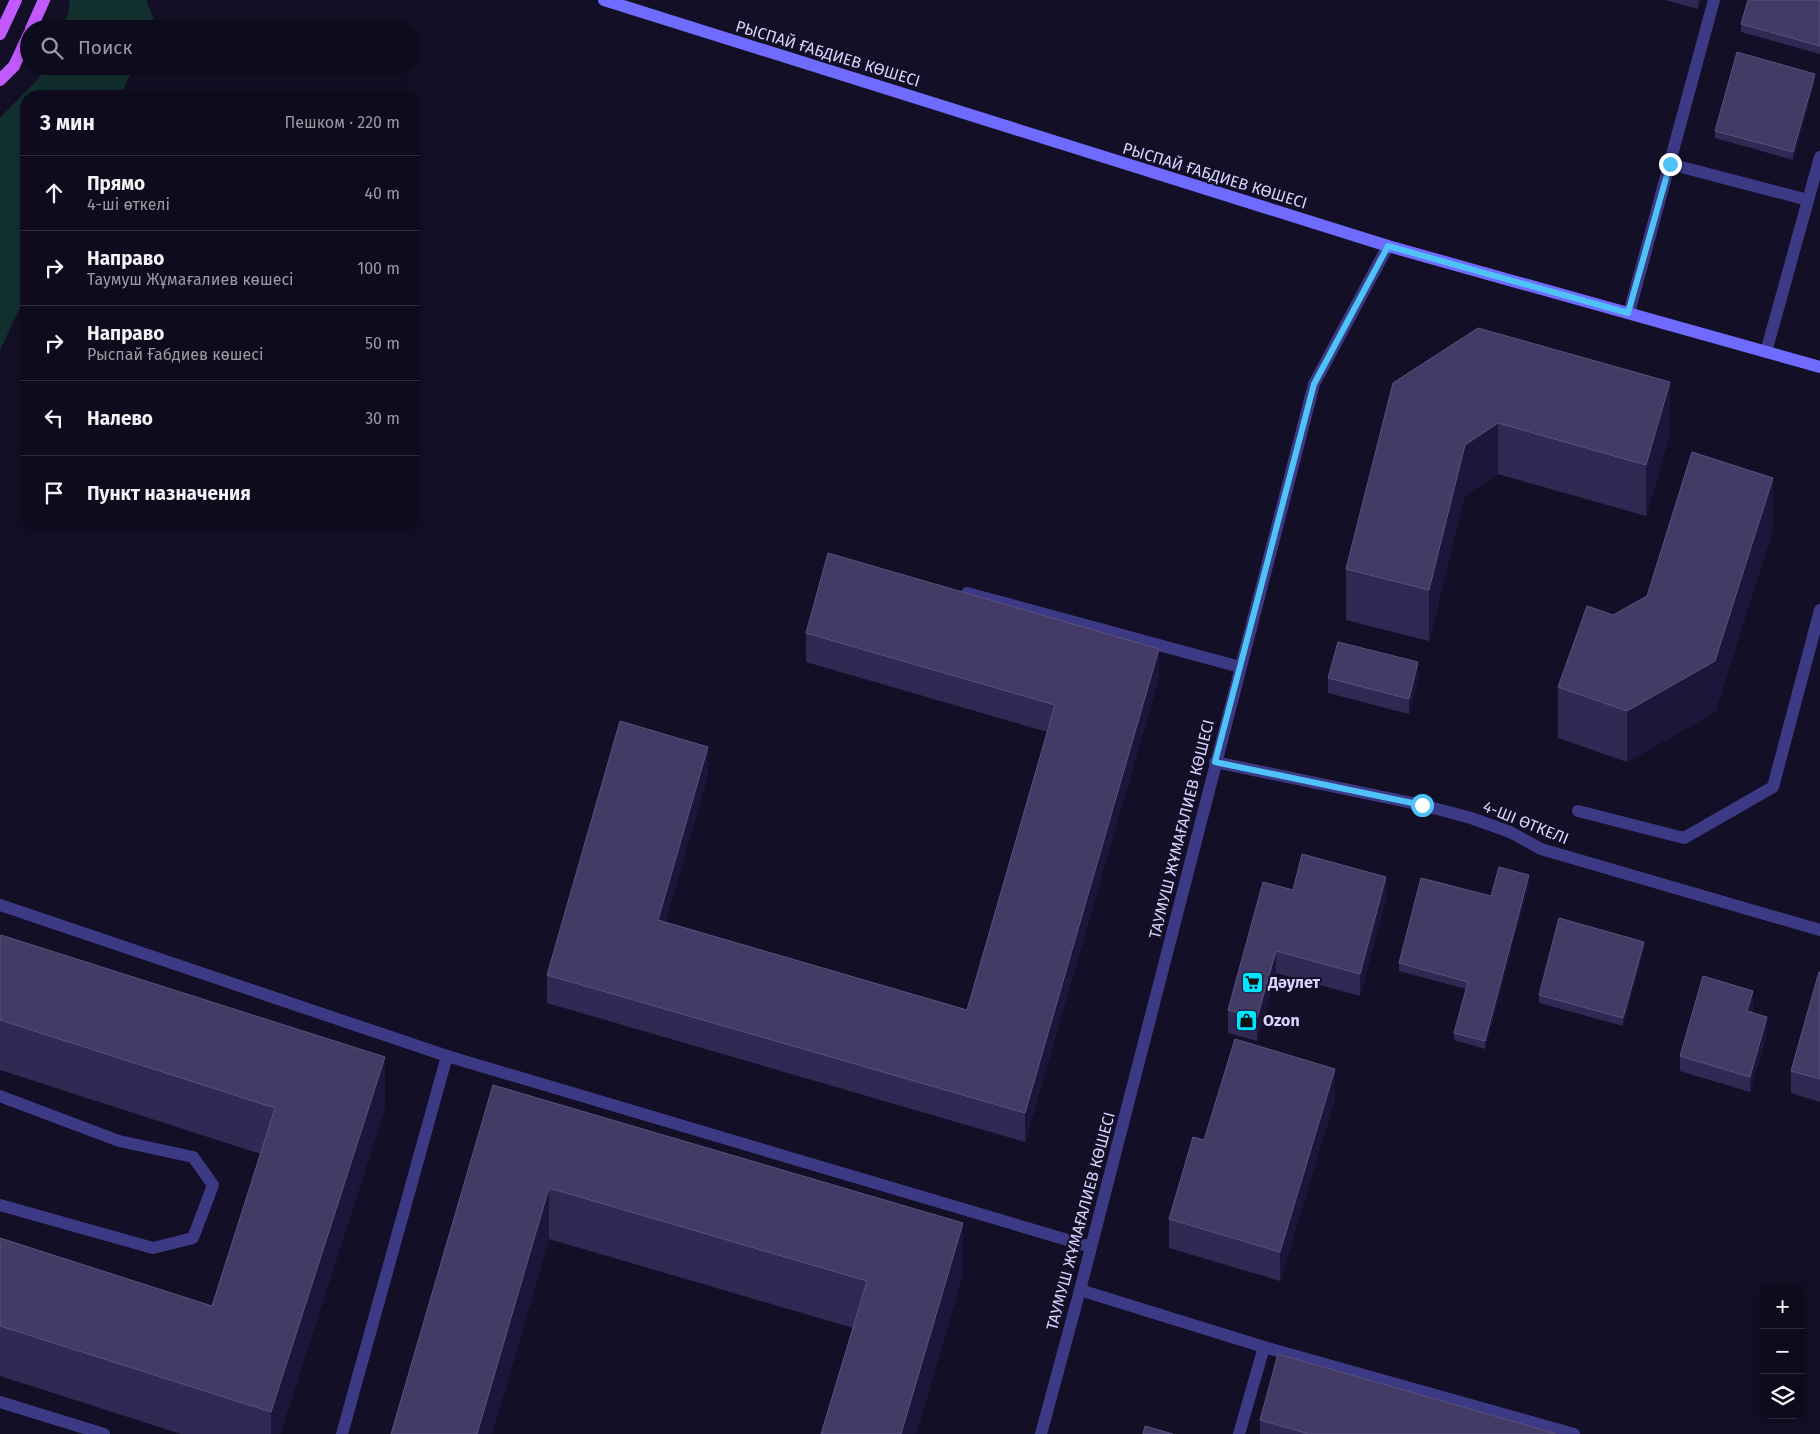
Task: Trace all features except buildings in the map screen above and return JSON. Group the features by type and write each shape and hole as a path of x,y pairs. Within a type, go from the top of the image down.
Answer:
{"main road":[{"path":"0,34 16,0"},
{"path":"35,20 44,0"},
{"path":"0,80 14,66 20,53"}],"street":[{"name":"РЫСПАЙ ҒАБДИЕВ КӨШЕСІ","path":"604,0 1388,246 1820,367"},
{"path":"1628,313 1714,0"},
{"path":"1766,352 1820,158"},
{"path":"1670,164 1808,200"},
{"name":"ТАУМУШ ЖҰМАҒАЛИЕВ КӨШЕСІ","path":"1041,1434 1080,1290 1314,384 1388,246"},
{"path":"956,590 1240,667"},
{"path":"1578,811 1684,838 1773,787 1820,610"},
{"name":"4-ШІ ӨТКЕЛІ","path":"1215,762 1422,805 1471,818 1510,832 1541,849 1820,930"},
{"path":"0,906 447,1056 1091,1247"},
{"path":"342,1434 447,1056"},
{"path":"0,1096 119,1141 193,1157 213,1185 193,1238 153,1248 0,1205"},
{"path":"1080,1290 1264,1347 1574,1434"},
{"path":"1238,1434 1264,1347"},
{"path":"0,1402 104,1434"}],"green space":[{"path":"70,0 146,0 154,20 65,20"},
{"path":"40,75 130,75 123,90 27,90"},
{"path":"20,97 20,308 0,350 0,118"}],"place":[{"name":"Дәулет","path":"1252,982"},
{"name":"Ozon","path":"1247,1020"}],"route":[{"path":"1422,805 1215,762 1314,384 1388,246 1628,313 1670,164"}]}
